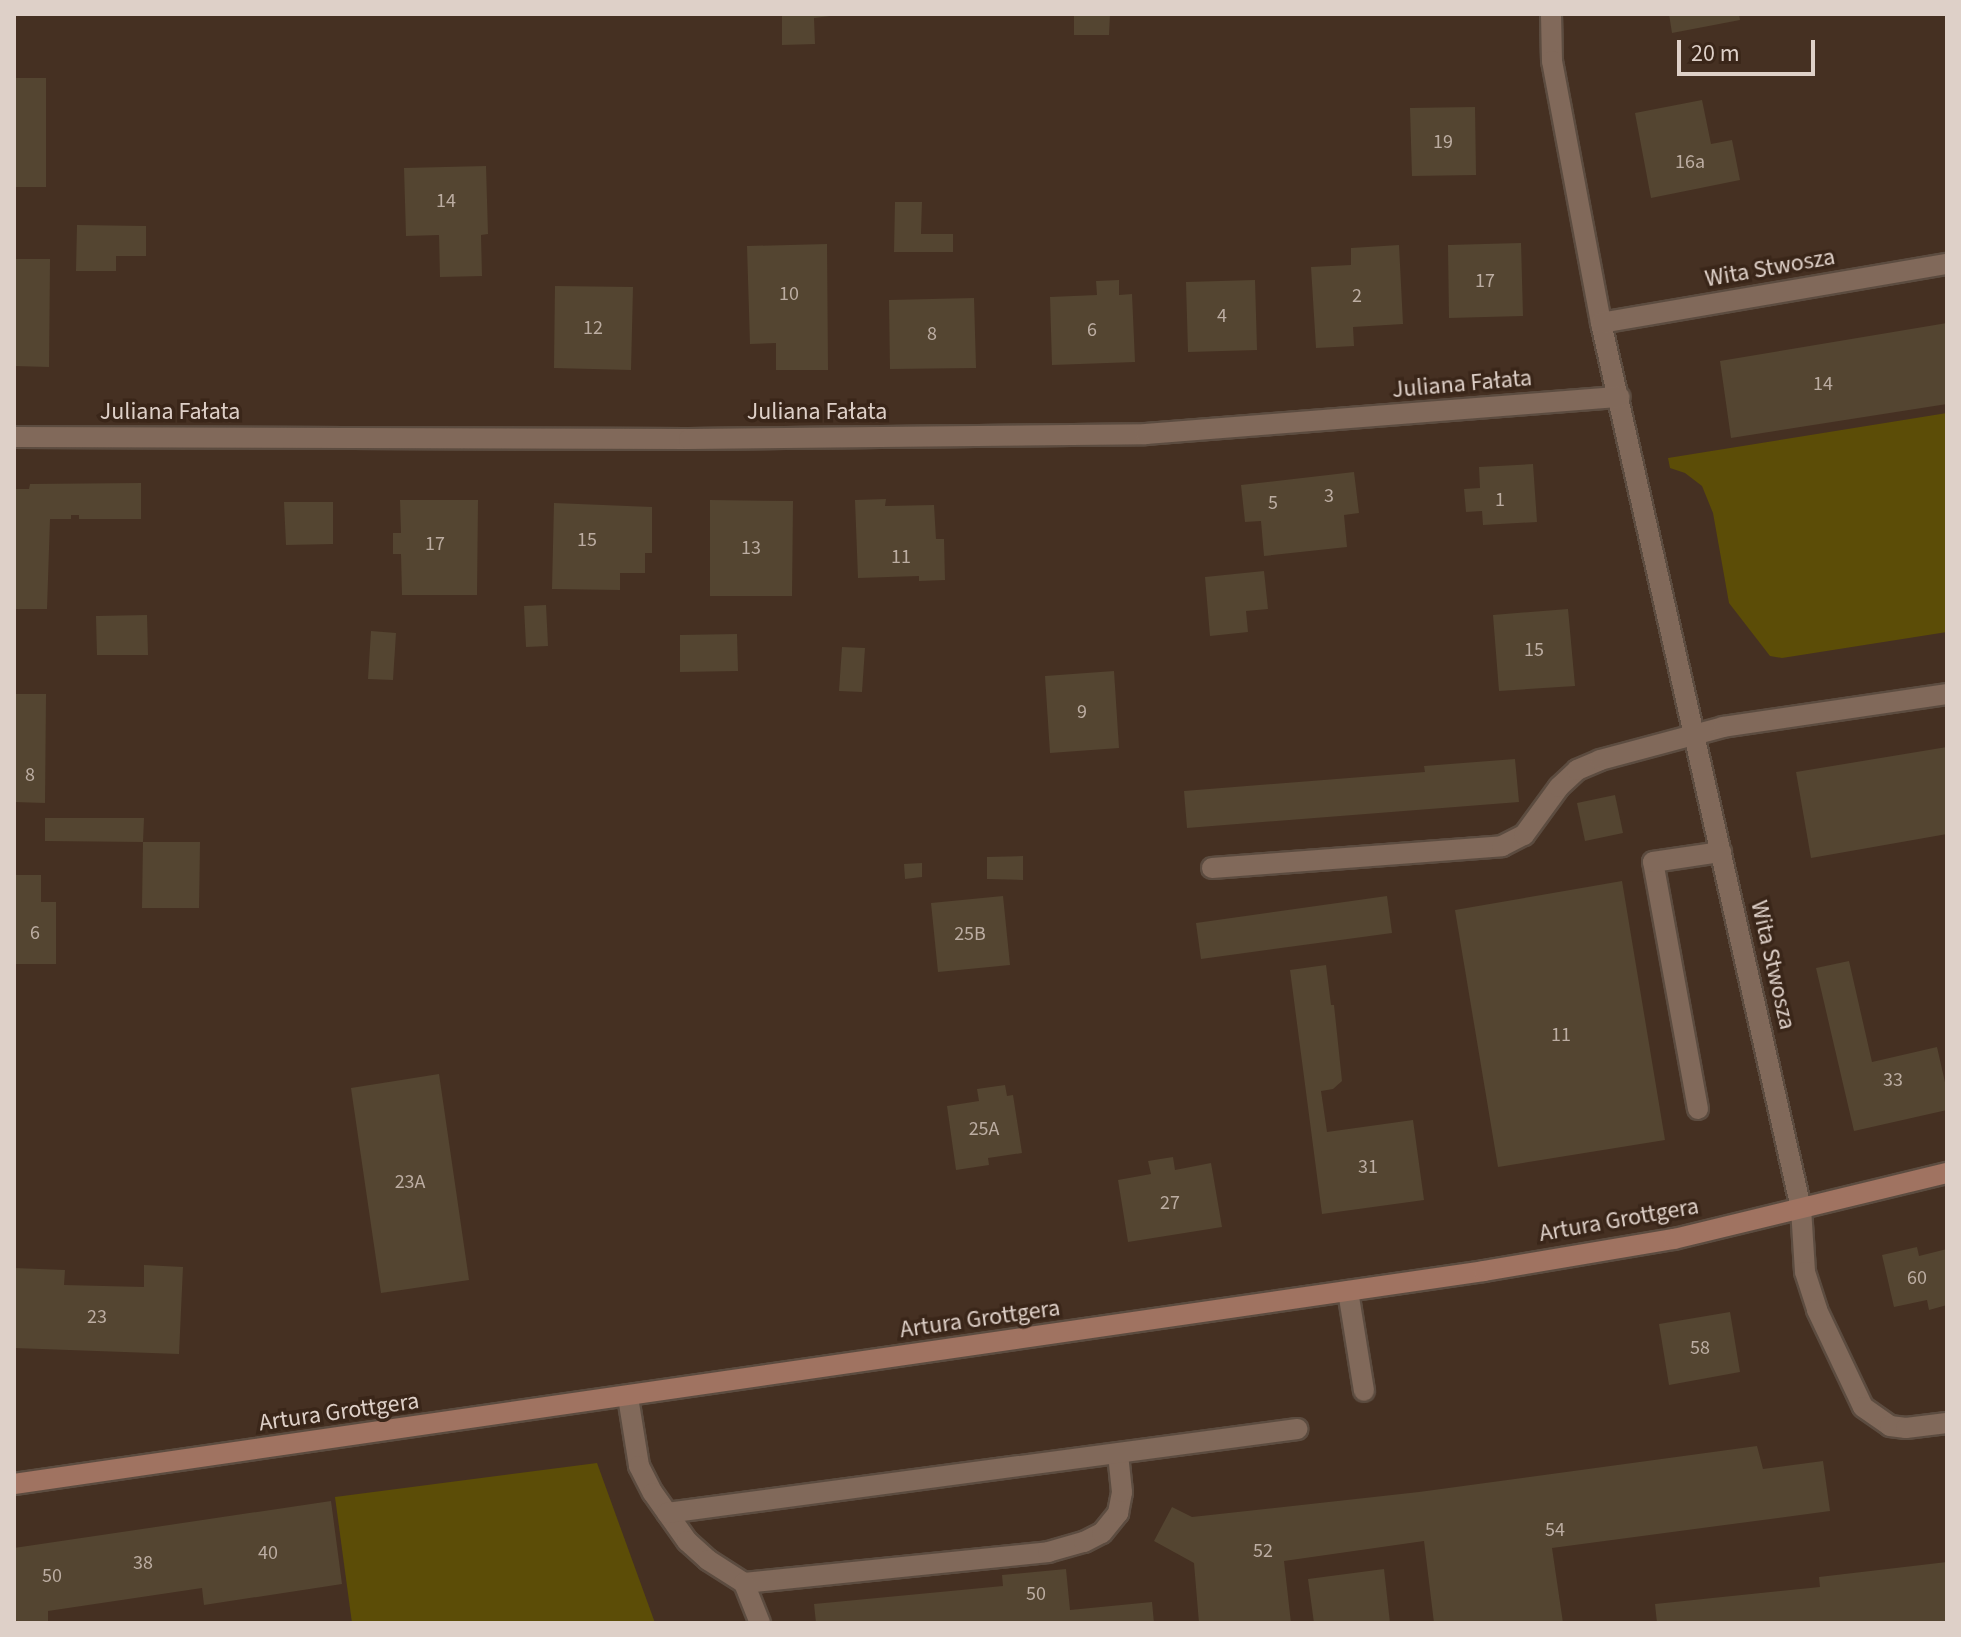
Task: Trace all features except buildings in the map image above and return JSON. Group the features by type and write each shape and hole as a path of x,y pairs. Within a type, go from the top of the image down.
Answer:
{"street":[{"name":"Wita Stwosza","path":"1551,14 1552,61 1601,323 1801,1208 1805,1272 1817,1310 1863,1407 1890,1426 1906,1428 1947,1423"},
{"name":"Wita Stwosza","path":"1601,323 1947,264"},
{"name":"Juliana Fałata","path":"14,437 689,439 1146,434 1620,397"},
{"path":"1212,868 1502,846 1524,835 1559,787 1577,770 1600,760 1723,727 1947,694"},
{"path":"1698,1109 1653,862 1721,852"},
{"name":"Artura Grottgera","path":"14,1484 1348,1291 1674,1239 1947,1173"},
{"path":"1348,1291 1364,1391"},
{"path":"628,1397 639,1466 667,1513 697,1551 744,1583 760,1623"},
{"path":"667,1513 1297,1429"},
{"path":"744,1583 1048,1552 1084,1542 1102,1533 1118,1513 1122,1492 1118,1453"}],"shaded area":[{"path":"1947,413 1947,632 1782,658 1770,656 1729,603 1713,513 1702,486 1685,473 1670,468 1668,458"},
{"path":"597,1463 655,1623 352,1623 335,1497"}]}
